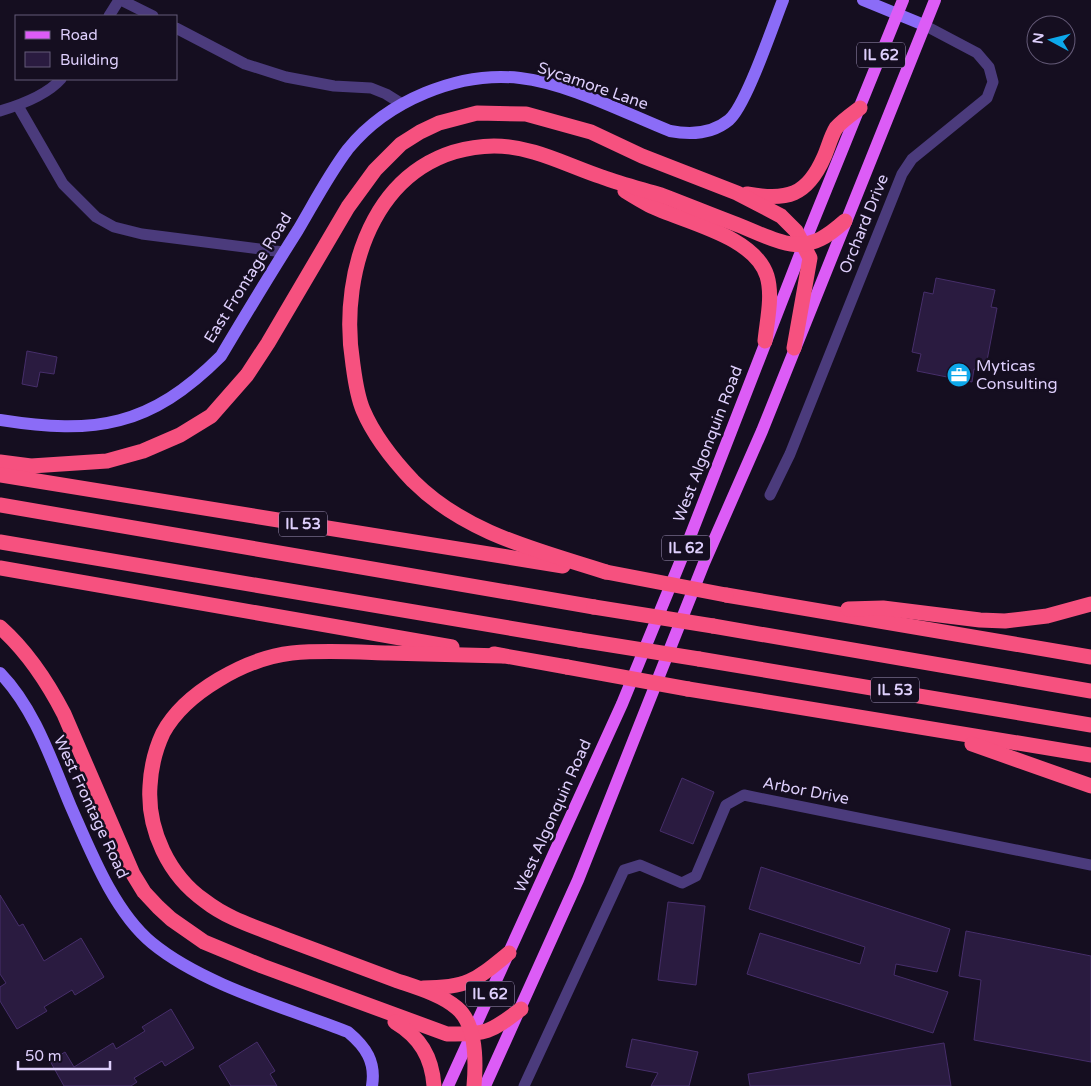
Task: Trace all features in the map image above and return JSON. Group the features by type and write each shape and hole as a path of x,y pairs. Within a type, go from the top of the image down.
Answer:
{"highway":[{"path":"737,193 778,198 789,196 802,189 817,173 836,128 860,108"},
{"path":"0,462 31,466 107,460 143,451 180,435 211,416 247,375 364,183 401,144 440,123 477,114 493,112 538,117 591,132 642,156 737,193 781,216 796,231 810,258 794,348"},
{"path":"606,572 508,540 452,514 412,480 382,442 363,410 353,368 348,322 350,291 356,263 368,231 390,195 416,170 432,161 462,149 500,146 540,153 602,178 659,195 790,244 804,244 824,239 845,221"},
{"path":"602,178 649,205 732,240 758,259 767,275 769,286 765,341"},
{"name":"IL 53","path":"0,475 606,572 726,595 1091,657"},
{"name":"IL 53","path":"0,505 1091,691"},
{"name":"IL 53","path":"0,542 1091,725"},
{"name":"IL 53","path":"0,568 688,689 1091,755"},
{"path":"813,610 883,608 980,620 1005,621 1047,616 1091,604"},
{"path":"0,626 29,657 52,692 64,714 129,865 144,892 171,919 204,942 447,1034 472,1034 495,1029 521,1009"},
{"path":"474,1086 476,1060 472,1034 459,1009 417,988 230,917 191,891 172,867 157,834 149,796 152,762 164,731 175,716 198,694 225,676 261,661 290,653 330,651 503,656"},
{"path":"921,728 1004,753 1091,786"},
{"path":"417,988 448,988 464,985 479,978 509,953"},
{"path":"359,1002 408,1030 423,1045 433,1073 434,1086"}],"main road":[{"name":"West Algonquin Road","path":"448,1086 622,704 681,560 765,341 903,0"},
{"name":"IL 62","path":"485,1086 578,880 704,563 762,431 935,0"}],"street":[{"path":"110,15 120,0 151,15"},
{"name":"Sycamore Lane","path":"402,104 430,91 469,81 521,78 563,88 670,131 687,134 702,133 730,119 744,98 783,0"},
{"path":"863,0 924,25"},
{"name":"Orchard Drive","path":"770,495 790,454 902,174 912,159 987,98 993,82 989,67 977,53 924,25"},
{"path":"178,29 245,64 286,77 334,86 371,88 386,94 402,104"},
{"path":"0,111 18,106 60,80"},
{"name":"East Frontage Road","path":"0,420 46,427 81,428 119,420 158,405 194,381 221,356 283,252 349,149 369,129 402,104"},
{"path":"18,106 63,184 96,217 114,227 142,234 283,252"},
{"name":"West Frontage Road","path":"0,673 17,695 36,727 103,878 126,913 150,942 189,966 229,986 348,1032 362,1043 368,1054 373,1067 372,1086"},
{"name":"Arbor Drive","path":"524,1086 624,870 640,865 682,883 696,876 726,805 744,796 1091,865"}],"building":[{"path":"936,278 995,290 991,307 997,308 985,371 974,369 972,382 917,371 921,354 912,352 924,292 933,294"},
{"path":"27,351 57,357 54,374 40,372 37,387 22,384"},
{"path":"682,778 714,792 693,844 660,831"},
{"path":"761,867 950,929 937,972 896,964 894,975 948,992 933,1033 747,974 760,933 860,964 865,947 749,909"},
{"path":"0,895 19,926 23,924 44,961 81,938 104,977 75,995 72,990 44,1007 47,1011 17,1029 0,1001 0,987 6,983 0,974"},
{"path":"668,902 705,906 696,985 658,980"},
{"path":"966,931 1091,956 1091,1062 974,1040 981,980 959,976"},
{"path":"171,1009 194,1048 165,1066 162,1061 134,1078 137,1082 131,1086 64,1086 50,1061 65,1052 74,1067 113,1043 116,1049 145,1031 142,1027"},
{"path":"632,1039 698,1052 689,1086 651,1086 658,1073 626,1067"},
{"path":"257,1042 275,1071 270,1074 277,1086 231,1086 219,1066"},
{"path":"944,1043 951,1086 750,1086 748,1074"}],"place":[{"name":"Myticas Consulting","path":"959,375"}]}
